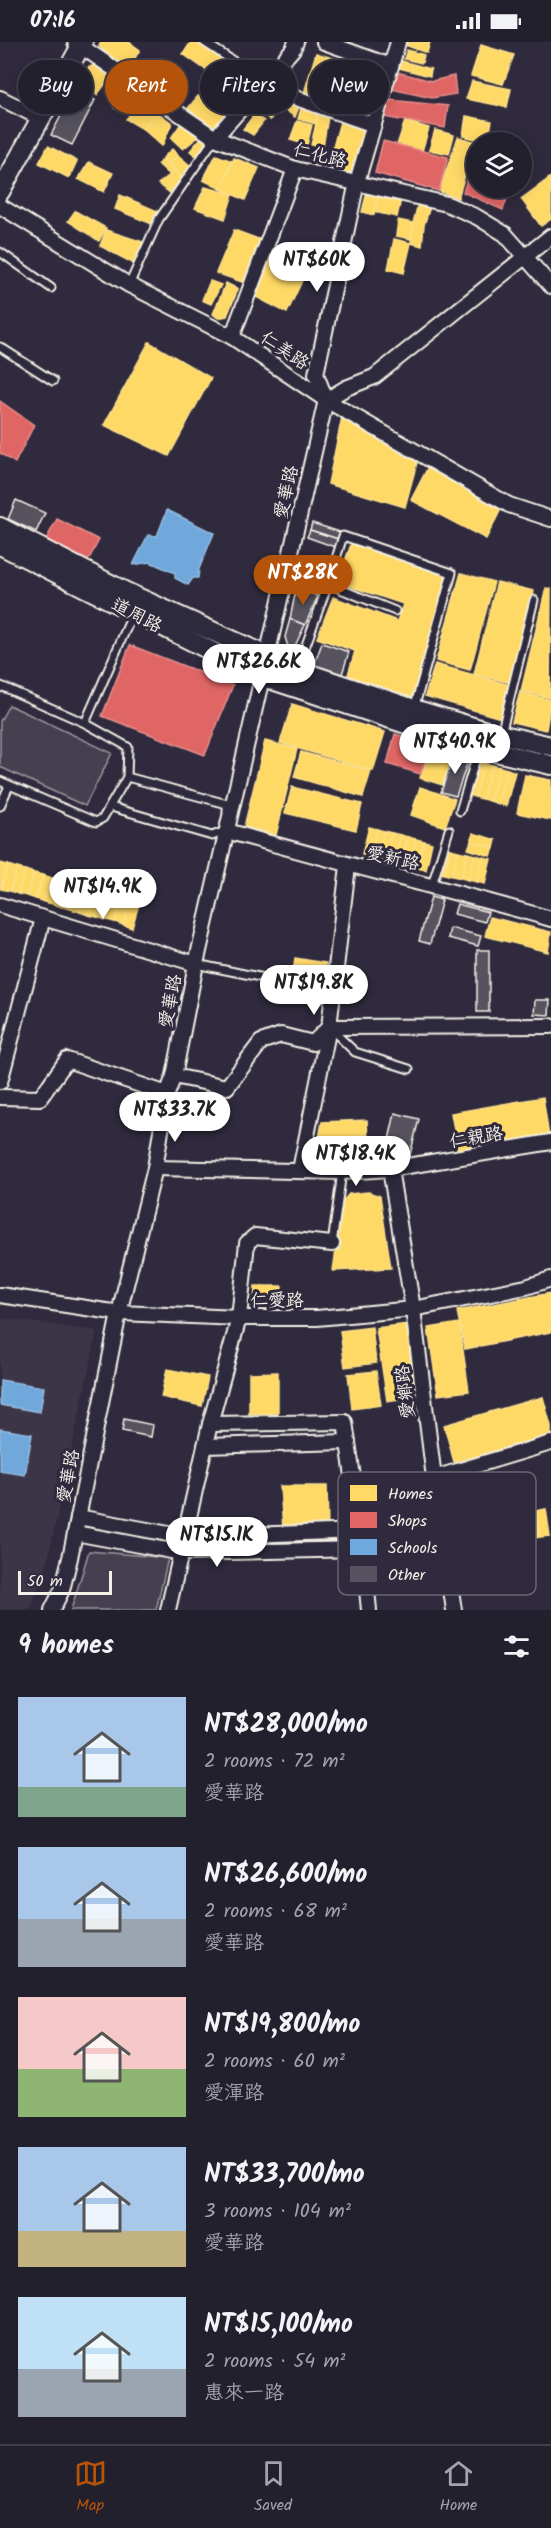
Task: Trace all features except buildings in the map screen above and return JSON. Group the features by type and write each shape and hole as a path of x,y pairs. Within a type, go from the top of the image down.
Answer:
{"main road":[{"path":"0,192 80,43"},
{"name":"道周路","path":"0,526 126,592 298,670 414,709 551,746"},
{"name":"道周路","path":"0,545 263,677 479,748 551,765"}],"street":[{"path":"283,60 296,42"},
{"path":"324,42 392,66"},
{"path":"399,42 357,182 316,374 326,400 346,388 374,377 551,236"},
{"name":"仁化路","path":"80,43 214,138 295,169 447,204 477,217 505,234 551,286"},
{"path":"297,98 374,125"},
{"path":"0,99 40,118"},
{"path":"214,138 235,114"},
{"path":"232,337 295,169"},
{"name":"仁美路","path":"0,206 129,285 232,337 326,400 509,505 551,519"},
{"name":"愛華路","path":"52,1610 62,1590 75,1533 119,1313 155,1168 167,1095 174,1076 196,964 326,400"},
{"name":"愛新路","path":"227,831 348,866 432,885 551,919"},
{"path":"300,1170 329,1027 348,866"},
{"path":"0,905 196,964"},
{"path":"0,1082 4,1050 43,918"},
{"path":"174,1076 226,1087 261,1042 281,1035 313,1043 329,1027 551,1026"},
{"path":"0,1097 40,1098 67,1060 167,1095"},
{"name":"仁親路","path":"155,1168 342,1172 390,1169 551,1142"},
{"name":"愛鄉路","path":"390,1169 413,1309 433,1472"},
{"path":"168,1610 210,1424 239,1318 249,1238 264,1236 332,1244"},
{"name":"仁愛路","path":"0,1295 119,1313 239,1318 317,1318 413,1309 526,1287 551,1279"},
{"path":"210,1424 345,1422 352,1472"},
{"path":"205,1446 347,1442"},
{"path":"454,1472 551,1443"},
{"path":"78,1517 185,1537 338,1532"},
{"path":"75,1533 182,1553 338,1550"},
{"path":"368,1595 369,1610"},
{"name":"愛鄉路","path":"452,1595 454,1610"}],"lane":[{"path":"204,42 232,60"},
{"path":"129,285 159,219 214,138"},
{"path":"0,252 51,288"},
{"path":"0,347 53,381"},
{"path":"298,670 343,536 452,573 414,709"},
{"path":"328,584 394,611"},
{"path":"501,734 534,600"},
{"path":"85,723 132,613"},
{"path":"0,688 1,686 85,723 128,747 126,777 111,807 103,819 96,822 0,781"},
{"path":"460,810 479,748"},
{"path":"111,807 212,836 227,831 227,804 126,777"},
{"path":"0,806 9,786"},
{"path":"432,885 449,831"},
{"path":"196,964 274,980"},
{"path":"329,1027 355,1052 409,1069"},
{"path":"332,1244 342,1172"}],"shaded area":[{"path":"9,705 112,753 85,806 0,767 0,721"},
{"path":"0,1318 97,1331 46,1568 30,1610 0,1610"},
{"path":"89,1551 168,1558 156,1610 71,1610"}]}
